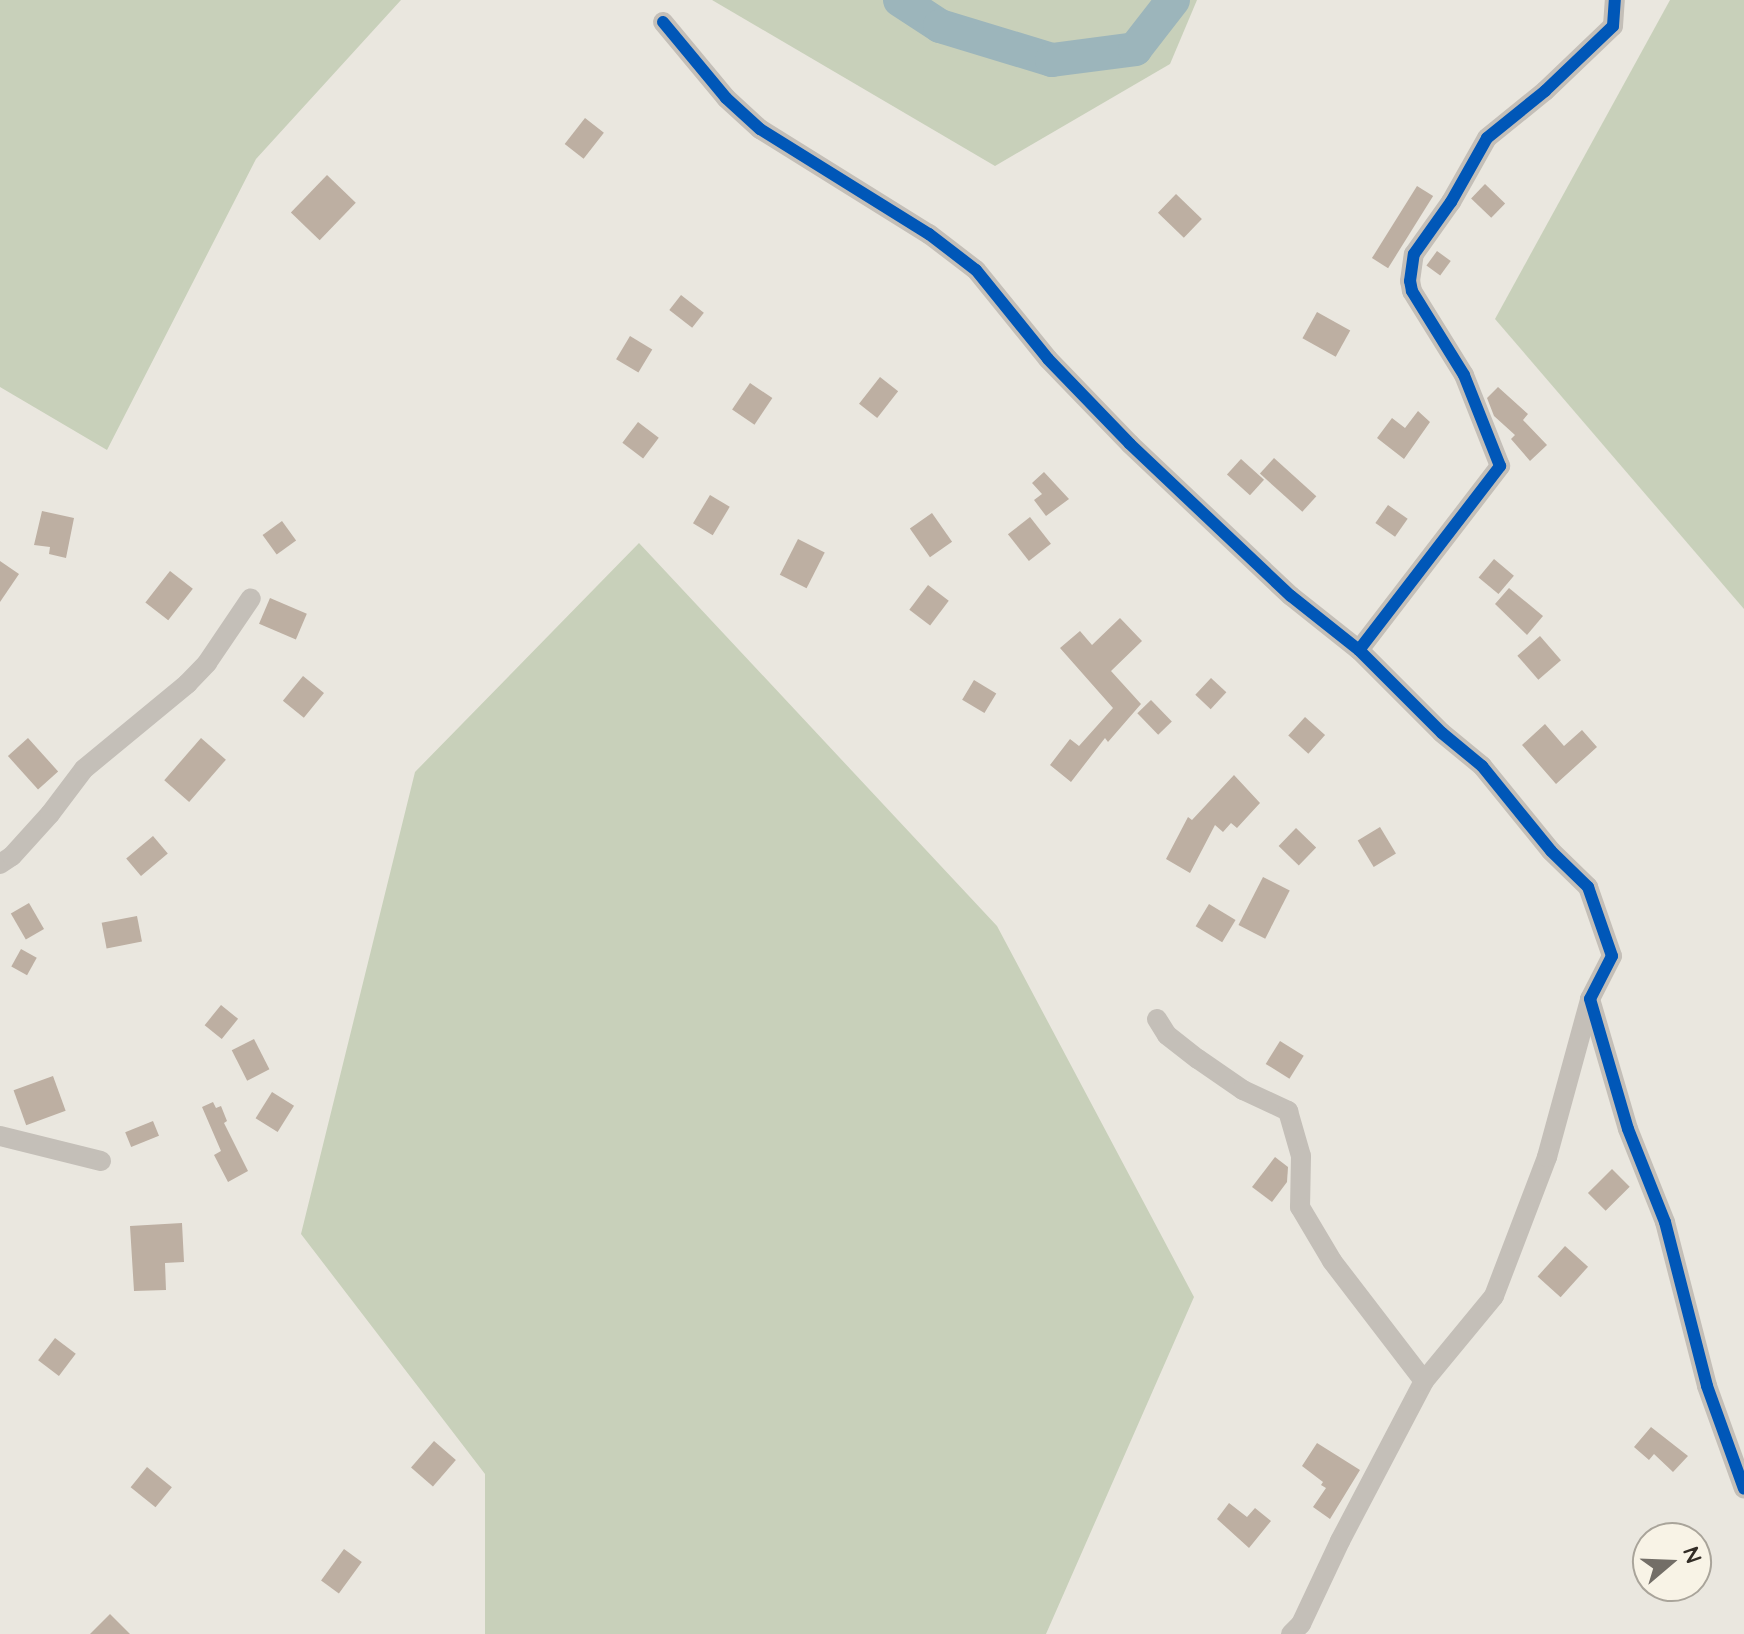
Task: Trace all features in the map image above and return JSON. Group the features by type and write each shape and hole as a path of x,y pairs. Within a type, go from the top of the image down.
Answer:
{"street":[{"path":"1359,650 1500,466 1464,375 1412,291 1410,281 1414,254 1451,202 1487,138 1545,91 1613,26 1615,0"},
{"path":"663,22 726,98 760,129 956,252 976,270 1048,359 1139,454 1291,596 1359,650 1442,733 1482,766 1551,851 1588,887 1612,956 1590,999 1547,1157 1494,1296 1424,1381 1340,1541 1301,1624 1291,1634"},
{"path":"0,864 12,856 50,814 84,769 187,684 207,663 251,598"},
{"path":"1590,999 1628,1129 1665,1222 1707,1386 1744,1489"},
{"path":"1157,1019 1167,1035 1198,1059 1243,1090 1288,1111 1301,1156 1300,1207 1332,1261 1424,1381"},
{"path":"0,1136 101,1161"}],"green space":[{"path":"0,0 401,0 256,159 107,450 0,387"},
{"path":"712,0 1197,0 1170,64 995,166"},
{"path":"1670,0 1744,0 1744,609 1495,319"},
{"path":"639,543 997,926 1194,1297 1046,1634 485,1634 485,1474 301,1234 415,772"}],"building":[{"path":"585,118 604,133 584,159 565,144"},
{"path":"327,175 356,203 320,240 291,212"},
{"path":"1485,184 1505,203 1491,218 1471,198"},
{"path":"1417,186 1433,196 1388,268 1372,258"},
{"path":"1176,194 1202,219 1184,238 1158,213"},
{"path":"1437,251 1451,261 1440,276 1426,266"},
{"path":"681,295 704,313 692,328 669,310"},
{"path":"1317,312 1350,330 1336,357 1302,338"},
{"path":"630,336 652,349 638,373 616,359"},
{"path":"880,377 898,391 877,418 859,404"},
{"path":"750,383 772,398 754,425 732,410"},
{"path":"1498,387 1528,414 1523,420 1547,445 1530,461 1511,439 1515,435 1494,416 1487,398"},
{"path":"1418,411 1430,422 1404,459 1377,438 1392,418 1405,428"},
{"path":"638,422 659,438 643,458 622,443"},
{"path":"1274,458 1316,496 1302,512 1260,474"},
{"path":"1241,459 1264,480 1250,495 1227,475"},
{"path":"1044,472 1069,499 1046,516 1034,500 1042,494 1032,483"},
{"path":"710,495 730,507 713,535 693,523"},
{"path":"1388,505 1408,519 1395,537 1375,523"},
{"path":"42,511 74,518 66,558 49,554 50,547 34,545"},
{"path":"932,513 952,542 930,557 910,528"},
{"path":"1030,517 1051,544 1029,561 1008,534"},
{"path":"282,521 296,540 277,555 263,535"},
{"path":"798,539 825,553 807,588 780,575"},
{"path":"1494,559 1514,576 1498,594 1479,577"},
{"path":"0,561 19,574 0,602"},
{"path":"170,571 193,589 168,620 145,603"},
{"path":"928,585 949,601 930,625 909,610"},
{"path":"1509,588 1543,616 1527,635 1495,604"},
{"path":"270,598 307,614 296,639 259,624"},
{"path":"1120,618 1142,641 1111,671 1141,704 1108,742 1105,738 1071,782 1050,765 1070,739 1079,746 1113,708 1060,648 1080,631 1092,645"},
{"path":"1540,636 1561,660 1538,680 1517,656"},
{"path":"303,676 324,693 304,718 283,701"},
{"path":"1211,678 1226,692 1211,709 1195,695"},
{"path":"974,680 996,693 984,713 962,700"},
{"path":"1151,700 1172,722 1158,735 1137,713"},
{"path":"1305,717 1325,735 1308,754 1288,736"},
{"path":"1545,724 1564,746 1582,730 1597,747 1556,784 1522,745"},
{"path":"28,738 58,771 38,790 8,756"},
{"path":"201,738 226,760 189,802 164,780"},
{"path":"1234,775 1260,803 1237,828 1231,823 1223,832 1215,825 1190,873 1166,859 1188,817 1192,820"},
{"path":"1380,827 1396,854 1374,867 1358,840"},
{"path":"1296,828 1316,847 1299,865 1279,846"},
{"path":"153,836 168,854 141,876 126,858"},
{"path":"1263,877 1290,891 1265,939 1238,925"},
{"path":"29,903 44,929 26,939 11,914"},
{"path":"1209,904 1236,920 1222,942 1196,926"},
{"path":"137,916 142,942 107,948 102,923"},
{"path":"21,949 37,958 27,975 11,966"},
{"path":"221,1005 238,1019 222,1039 205,1025"},
{"path":"254,1039 269,1069 247,1081 232,1050"},
{"path":"1280,1041 1304,1056 1289,1079 1266,1064"},
{"path":"53,1076 66,1111 26,1125 14,1090"},
{"path":"272,1092 294,1106 278,1132 256,1118"},
{"path":"213,1102 216,1108 221,1106 227,1121 224,1123 248,1171 228,1182 214,1155 221,1151 202,1107"},
{"path":"153,1121 159,1136 131,1147 125,1132"},
{"path":"1275,1157 1288,1167 1287,1182 1272,1202 1252,1187"},
{"path":"1612,1169 1630,1187 1606,1211 1588,1193"},
{"path":"182,1223 184,1262 165,1263 166,1290 134,1291 130,1226"},
{"path":"1565,1246 1588,1267 1561,1297 1538,1276"},
{"path":"55,1338 76,1354 59,1376 38,1360"},
{"path":"1651,1427 1688,1456 1673,1472 1654,1454 1649,1460 1634,1447"},
{"path":"434,1441 456,1460 433,1486 411,1467"},
{"path":"1317,1443 1360,1470 1330,1519 1313,1507 1326,1488 1321,1485 1323,1482 1302,1466"},
{"path":"147,1467 172,1487 156,1507 131,1487"},
{"path":"1229,1503 1247,1517 1255,1508 1271,1521 1249,1548 1217,1519"},
{"path":"344,1549 362,1562 339,1593 321,1581"},
{"path":"110,1614 130,1634 90,1634"}],"waterway":[{"path":"900,0 940,26 1052,60 1135,49 1173,0"}],"cycle path":[{"path":"1359,650 1500,466 1464,375 1412,291 1410,281 1414,254 1451,202 1487,138 1545,91 1613,26 1615,0"},
{"path":"663,22 726,98 760,129 929,234 976,270 1048,359 1130,444 1291,596 1359,650 1442,733 1482,766 1551,851 1588,887 1612,956 1590,999 1628,1129 1665,1222 1707,1386 1744,1489"}]}
